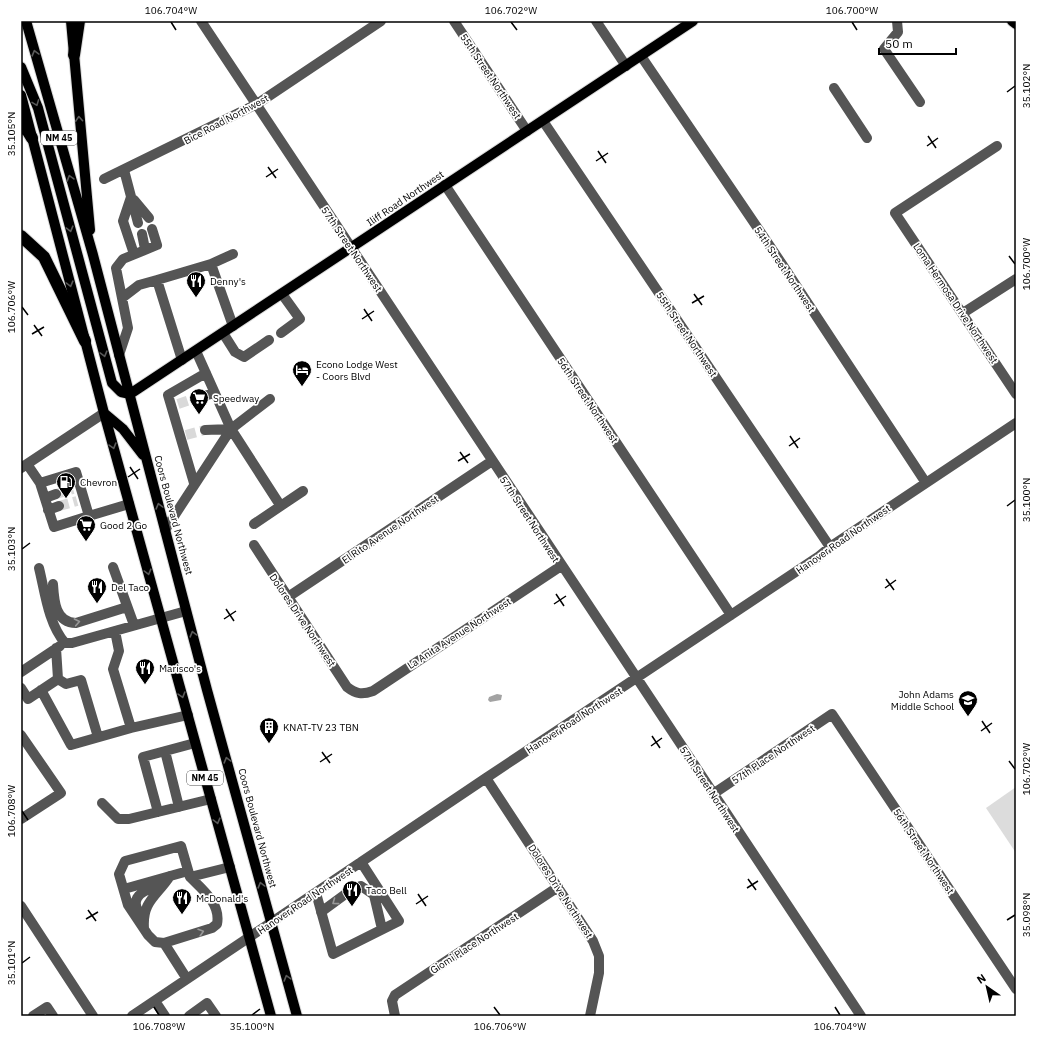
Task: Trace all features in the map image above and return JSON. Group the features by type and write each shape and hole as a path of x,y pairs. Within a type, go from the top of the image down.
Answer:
{"highway":[{"path":"74,55 79,21"},
{"path":"21,120 32,138"},
{"path":"21,236 44,257 85,341"}],"main road":[{"name":"Coors Boulevard Northwest","path":"26,21 93,256 186,611 298,1016"},
{"path":"71,21 80,139 93,256"},
{"name":"Iliff Road Northwest","path":"130,394 693,21"},
{"path":"1012,21 1016,24"},
{"path":"21,67 38,108 112,383 121,392 130,394"},
{"name":"NM 45","path":"21,95 104,413 271,1016"},
{"path":"104,413 123,429 146,458"}],"street":[{"name":"57th Street Northwest","path":"201,21 561,566 861,1016"},
{"name":"Bice Road Northwest","path":"104,179 257,104 381,21"},
{"name":"55th Street Northwest","path":"454,21 527,131"},
{"path":"596,21 626,66"},
{"path":"897,21 898,32 884,49 920,102"},
{"name":"54th Street Northwest","path":"641,56 778,257 926,482"},
{"path":"834,88 867,138"},
{"name":"55th Street Northwest","path":"543,121 830,547"},
{"name":"Loma Hermosa Drive Northwest","path":"997,146 895,213 1016,394"},
{"path":"124,170 138,223"},
{"name":"56th Street Northwest","path":"445,185 731,615"},
{"path":"131,197 148,218"},
{"path":"131,197 123,221 134,254"},
{"path":"119,355 128,328 116,275 116,268 123,259 157,245 152,229"},
{"path":"142,234 146,249"},
{"path":"122,298 139,285 211,264 233,254"},
{"path":"211,264 233,326"},
{"path":"963,313 1016,279"},
{"path":"157,280 182,360"},
{"path":"281,333 300,319 282,294"},
{"path":"223,333 235,352 244,357 269,340"},
{"path":"196,351 231,429 280,505"},
{"path":"194,483 174,405 168,395 206,373"},
{"path":"196,398 215,393"},
{"path":"165,530 194,483 231,429 270,399"},
{"path":"104,413 24,466 40,483 54,527 129,504"},
{"name":"Hanover Road Northwest","path":"132,1016 1016,423"},
{"path":"205,430 231,429"},
{"name":"El Rito Avenue Northwest","path":"288,598 492,461"},
{"path":"40,483 76,472 77,488 80,500 89,516"},
{"path":"254,524 303,490"},
{"path":"44,498 56,494"},
{"path":"48,510 60,506"},
{"name":"Dolores Drive Northwest","path":"254,545 347,687 355,693"},
{"name":"La Anita Avenue Northwest","path":"355,693 365,694 373,691 561,566"},
{"path":"113,567 134,625"},
{"path":"38,568 53,622 60,637 61,646 58,679"},
{"path":"53,584 54,599 59,615 63,621 69,623 76,623 127,607"},
{"path":"21,672 61,646 160,617 186,611"},
{"path":"115,631 120,651 113,670 131,728"},
{"path":"21,688 28,699 58,679"},
{"path":"58,679 66,684 81,680 98,737"},
{"path":"41,690 71,745 131,728 188,715"},
{"name":"56th Street Northwest","path":"832,714 1016,989"},
{"name":"57th Place Northwest","path":"713,794 832,714"},
{"path":"21,735 61,793 21,819"},
{"path":"158,812 143,757 195,743"},
{"path":"165,751 179,807"},
{"name":"Dolores Drive Northwest","path":"486,778 593,941 599,956 599,973 590,1016"},
{"path":"102,803 118,819 129,819 211,799"},
{"path":"181,846 189,874 212,898 218,920 217,924 212,928 164,943 155,942 144,924 128,905 124,889 120,874 125,861 181,846"},
{"path":"316,893 333,954 399,921 361,862"},
{"path":"124,889 170,876 230,867"},
{"path":"144,924 144,912 150,899 164,885 170,876"},
{"path":"321,912 351,890 361,886 374,895 382,929"},
{"name":"Giomi Place Northwest","path":"395,1016 392,1001 395,995 401,990 558,887"},
{"path":"21,906 94,1016"},
{"path":"164,943 187,979"},
{"path":"155,1001 165,1016"},
{"path":"189,1016 208,1003 216,1016"},
{"path":"35,1015 46,1007 52,1016"}],"shaded area":[{"path":"497,694 502,695 501,700 490,702 488,700 489,697"},
{"path":"1016,787 1016,853 986,808"}],"tunnel":[{"path":"178,404 196,398"},
{"path":"186,435 205,430"},
{"path":"56,494 73,489"},
{"path":"59,506 77,501"}],"place":[{"name":"Denny's","path":"196,298"},
{"name":"Econo Lodge West - Coors Blvd","path":"302,387"},
{"name":"Speedway","path":"199,415"},
{"name":"Chevron","path":"66,499"},
{"name":"Good 2 Go","path":"86,542"},
{"name":"Del Taco","path":"97,604"},
{"name":"Marisco's","path":"145,685"},
{"name":"John Adams Middle School","path":"968,717"},
{"name":"KNAT-TV 23 TBN","path":"269,744"},
{"name":"Taco Bell","path":"352,907"},
{"name":"McDonald's","path":"182,915"}]}
